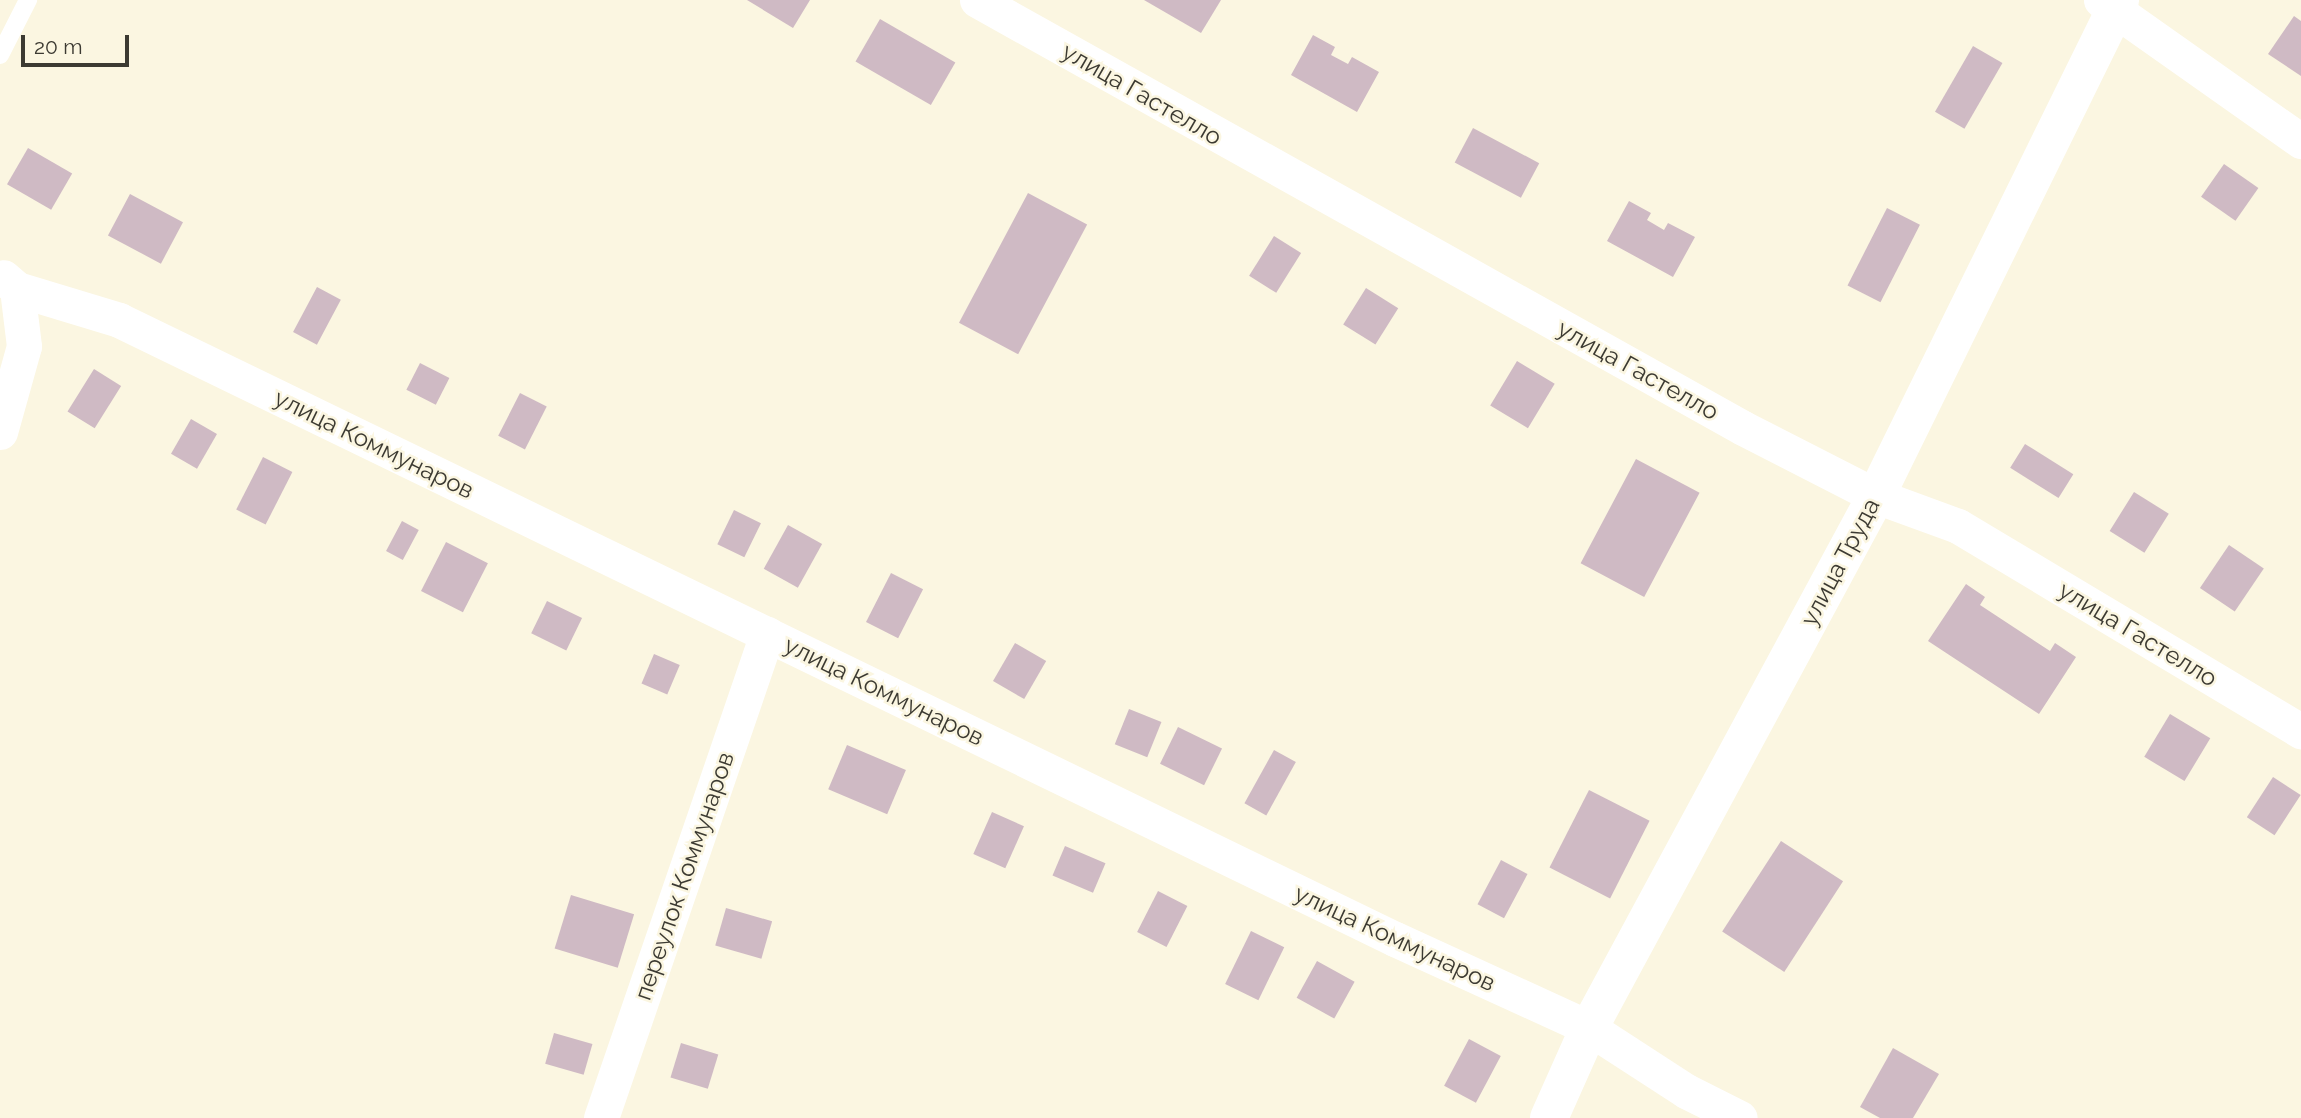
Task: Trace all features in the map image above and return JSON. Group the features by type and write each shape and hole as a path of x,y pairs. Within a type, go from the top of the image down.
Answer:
{"street":[{"name":"улица Гастелло","path":"977,0 1275,171 1876,496 1958,526 2301,732"},
{"name":"улица Труда","path":"1549,1118 1590,1028 1876,496 2112,3"},
{"path":"2112,3 2301,141"},
{"path":"0,432 24,346 9,282"},
{"name":"улица Коммунаров","path":"9,282 119,320 1382,933 1590,1028 1686,1091 1740,1118"},
{"name":"переулок Коммунаров","path":"601,1118 767,634"}],"lane":[{"path":"0,55 28,0"}],"building":[{"path":"747,0 810,0 793,28"},
{"path":"1144,0 1221,0 1201,33"},
{"path":"2294,16 2301,21 2301,76 2268,54"},
{"path":"880,19 955,62 931,105 856,61"},
{"path":"1313,35 1335,47 1331,55 1348,64 1352,57 1379,72 1357,112 1291,75"},
{"path":"1973,46 2002,63 1964,129 1935,112"},
{"path":"1473,128 1539,163 1521,198 1455,162"},
{"path":"28,148 72,174 51,210 7,184"},
{"path":"2224,164 2258,188 2235,221 2201,197"},
{"path":"1028,193 1087,224 1018,354 959,323"},
{"path":"130,194 183,222 161,264 108,235"},
{"path":"1629,201 1651,213 1647,220 1664,230 1668,223 1695,237 1673,277 1607,241"},
{"path":"1887,208 1920,225 1880,302 1848,286"},
{"path":"1274,236 1301,253 1276,293 1249,276"},
{"path":"317,287 341,300 317,345 293,332"},
{"path":"1366,288 1398,308 1375,345 1343,324"},
{"path":"1517,361 1555,384 1528,428 1490,406"},
{"path":"420,363 449,378 436,405 406,390"},
{"path":"94,369 121,386 95,428 68,411"},
{"path":"520,393 547,407 525,449 498,436"},
{"path":"191,419 217,434 197,469 171,454"},
{"path":"2025,444 2073,474 2059,498 2010,468"},
{"path":"263,457 292,472 266,525 236,510"},
{"path":"1636,459 1700,493 1644,597 1581,563"},
{"path":"2134,492 2169,514 2144,553 2110,531"},
{"path":"734,510 761,523 744,557 717,544"},
{"path":"402,521 419,530 403,560 386,551"},
{"path":"788,525 822,544 798,588 764,569"},
{"path":"446,542 488,563 463,612 421,591"},
{"path":"2229,545 2264,568 2235,612 2200,588"},
{"path":"891,573 923,589 898,638 866,622"},
{"path":"1966,584 1985,597 1980,605 2050,651 2055,643 2076,657 2039,714 1928,641"},
{"path":"547,601 582,618 566,650 531,633"},
{"path":"1015,643 1046,661 1024,699 993,681"},
{"path":"654,654 680,665 667,694 641,683"},
{"path":"1129,709 1161,722 1147,757 1115,744"},
{"path":"2170,714 2210,738 2185,781 2144,757"},
{"path":"1178,727 1222,748 1204,785 1160,764"},
{"path":"847,745 906,770 887,814 828,789"},
{"path":"1274,750 1296,762 1266,815 1244,803"},
{"path":"2273,777 2301,795 2275,835 2247,817"},
{"path":"1589,790 1650,821 1610,898 1550,868"},
{"path":"992,812 1024,826 1005,868 973,854"},
{"path":"1781,841 1843,881 1784,972 1722,932"},
{"path":"1065,846 1106,863 1093,893 1052,875"},
{"path":"1501,860 1527,874 1504,918 1478,904"},
{"path":"1158,891 1187,906 1167,947 1137,932"},
{"path":"571,895 634,914 618,968 555,949"},
{"path":"726,908 772,921 761,959 715,945"},
{"path":"1251,931 1284,947 1258,1000 1225,984"},
{"path":"1317,961 1355,982 1334,1019 1297,998"},
{"path":"554,1033 592,1044 584,1075 545,1064"},
{"path":"1469,1039 1501,1056 1476,1103 1444,1086"},
{"path":"681,1043 718,1054 708,1089 670,1077"},
{"path":"1893,1048 1939,1074 1913,1118 1880,1118 1860,1107"}]}
